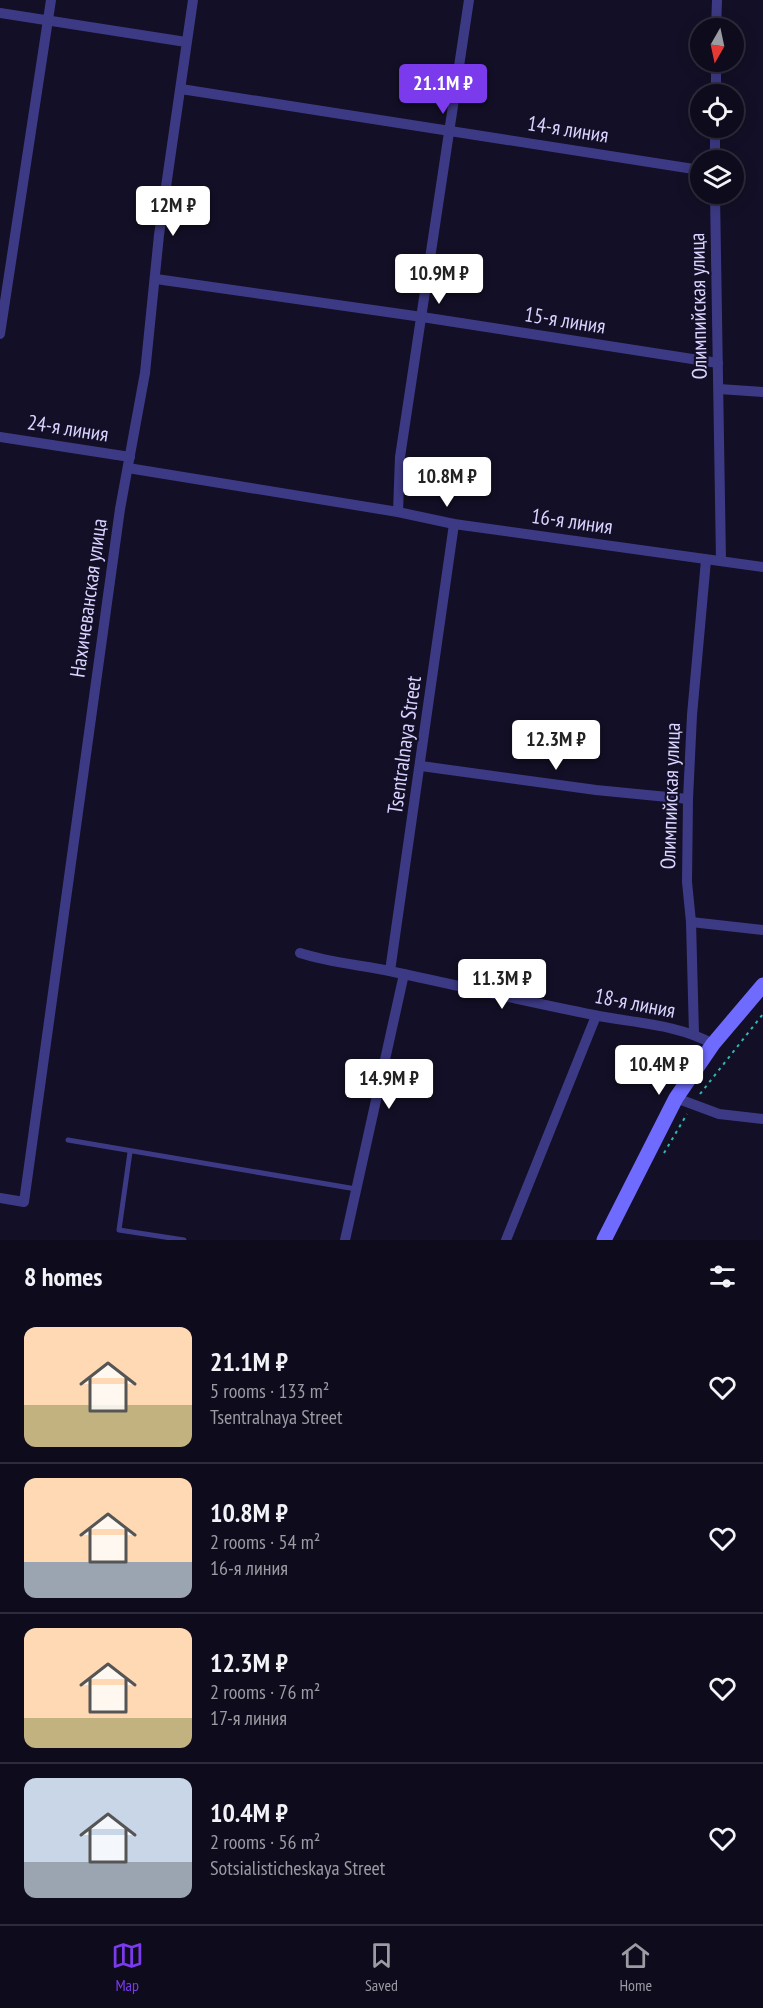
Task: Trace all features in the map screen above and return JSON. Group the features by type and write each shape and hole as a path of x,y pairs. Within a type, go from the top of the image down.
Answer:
{"street":[{"path":"0,334 51,0"},
{"name":"Нахичеванская улица","path":"0,1198 24,1202 120,508 146,373 159,236 193,0"},
{"path":"398,512 400,456 469,0"},
{"path":"716,18 717,0"},
{"path":"0,13 186,42"},
{"name":"14-я линия","path":"181,89 690,168"},
{"name":"Олимпийская улица","path":"715,204 721,561"},
{"name":"15-я линия","path":"156,279 718,363"},
{"path":"719,389 763,392"},
{"name":"24-я линия","path":"0,437 129,463"},
{"name":"16-я линия","path":"129,463 454,524 763,567"},
{"name":"Tsentralnaya Street","path":"390,971 454,524"},
{"name":"Олимпийская улица","path":"694,1035 691,922 687,882 688,799 692,715 706,560"},
{"path":"421,766 596,790 688,799"},
{"path":"691,922 763,930"},
{"name":"18-я линия","path":"300,953 325,961 390,971 694,1035 713,1044"},
{"path":"345,1240 404,974"},
{"path":"604,1240 676,1098 713,1044 763,986"},
{"path":"506,1240 596,1016"},
{"path":"676,1098 719,1114 763,1119"}],"lane":[{"path":"68,1140 356,1189"},
{"path":"130,1152 119,1230 184,1240"}],"path":[{"path":"662,1157 692,1105 763,1014"}]}
